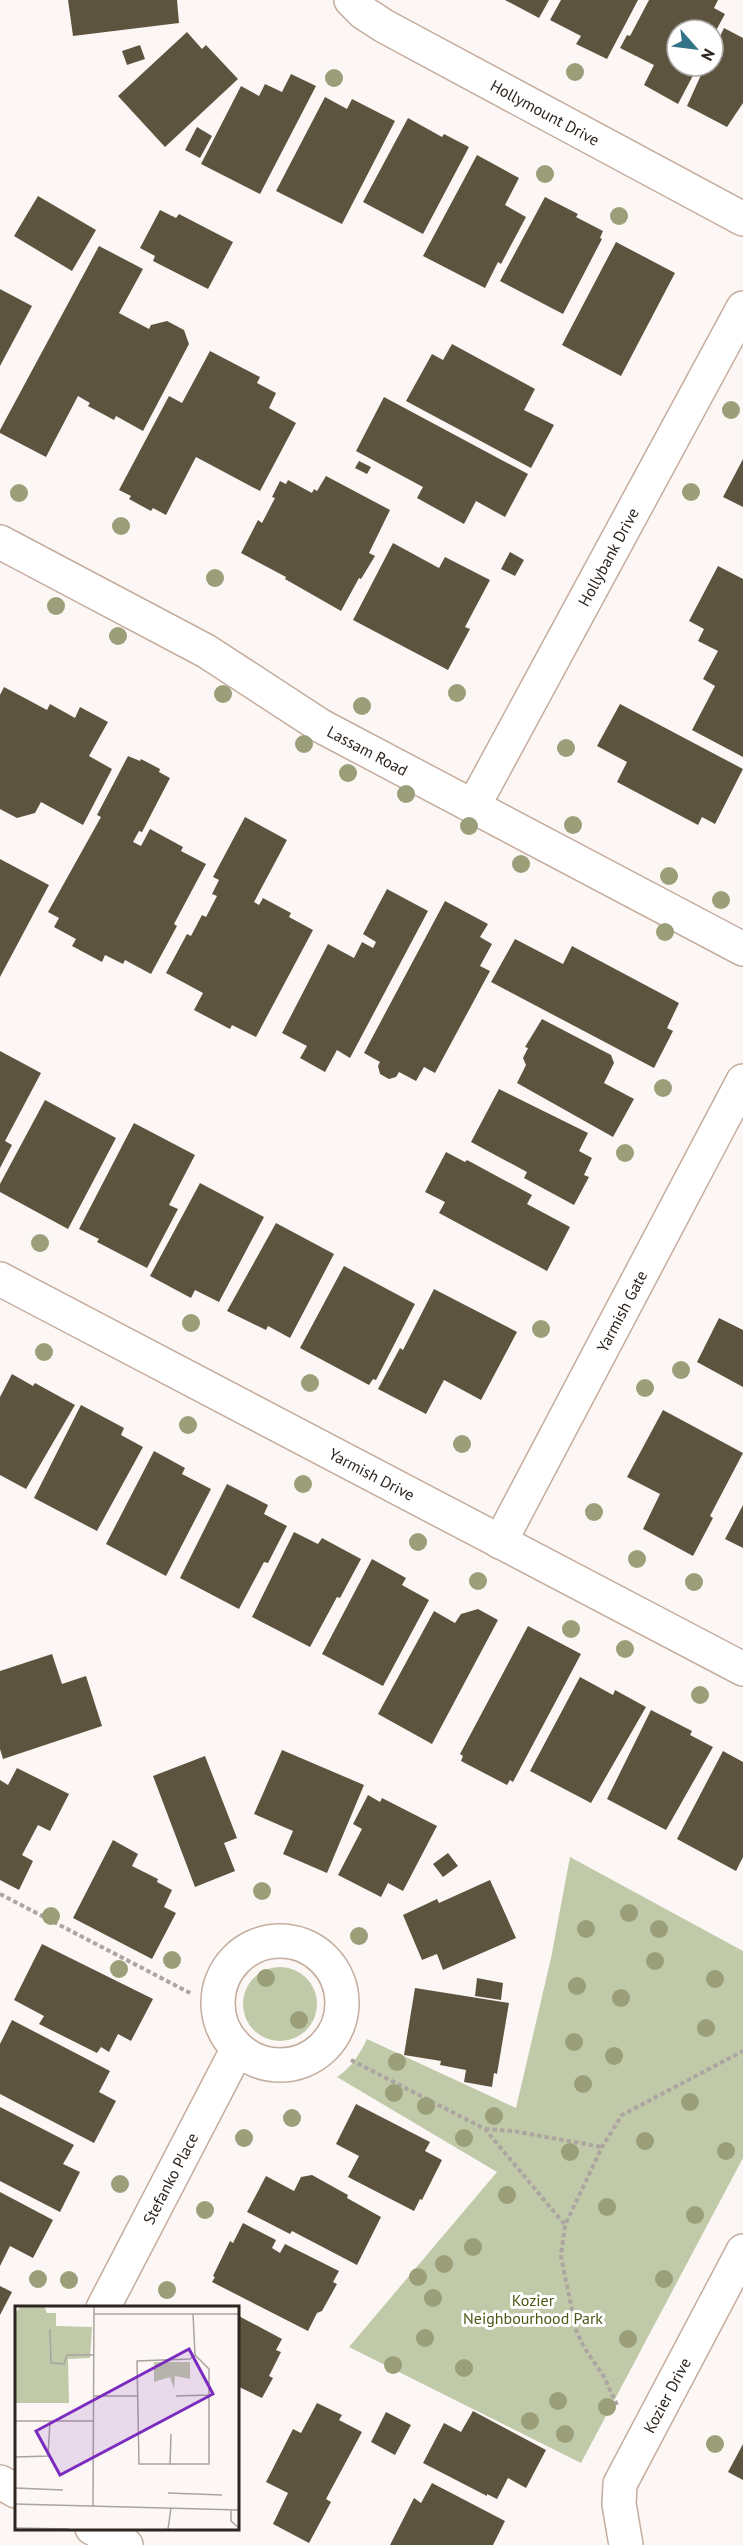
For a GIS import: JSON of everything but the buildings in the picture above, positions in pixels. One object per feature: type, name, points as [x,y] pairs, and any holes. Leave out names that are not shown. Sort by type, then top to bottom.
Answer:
[{"type":"street","name":"Hollymount Drive","points":[[351,0],[364,13],[384,26],[743,219]]},
{"type":"street","name":"Hollybank Drive","points":[[474,805],[743,308]]},
{"type":"street","name":"Lassam Road","points":[[0,542],[206,651],[321,726],[743,949]]},
{"type":"street","name":"Yarmish Gate","points":[[500,1542],[743,1081]]},
{"type":"street","name":"Yarmish Drive","points":[[0,1279],[743,1669]]},
{"type":"street","name":"Stefanko Place","points":[[104,2306],[237,2050]]},
{"type":"street","name":"Kozier Drive","points":[[626,2545],[619,2504],[620,2484],[743,2251]]},
{"type":"street","points":[[95,2530],[126,2545]]},
{"type":"path","points":[[0,1894],[192,1994]]},
{"type":"path","points":[[618,2409],[604,2377],[584,2347],[576,2330],[561,2256],[565,2225],[602,2147],[615,2124],[629,2110],[743,2051]]},
{"type":"path","points":[[351,2060],[484,2129],[565,2225]]},
{"type":"path","points":[[484,2129],[513,2131],[602,2147]]},
{"type":"green space","name":"Kozier Neighbourhood Park","points":[[570,1857],[743,1951],[743,2158],[581,2463],[349,2347],[497,2172],[337,2077],[355,2060],[367,2039],[516,2108],[551,1958]]},
{"type":"green space","points":[[280,1967],[294,1970],[306,1978],[314,1990],[317,2004],[314,2018],[306,2030],[294,2038],[280,2041],[266,2038],[254,2030],[246,2018],[243,2004],[246,1990],[254,1978],[266,1970]]}]
